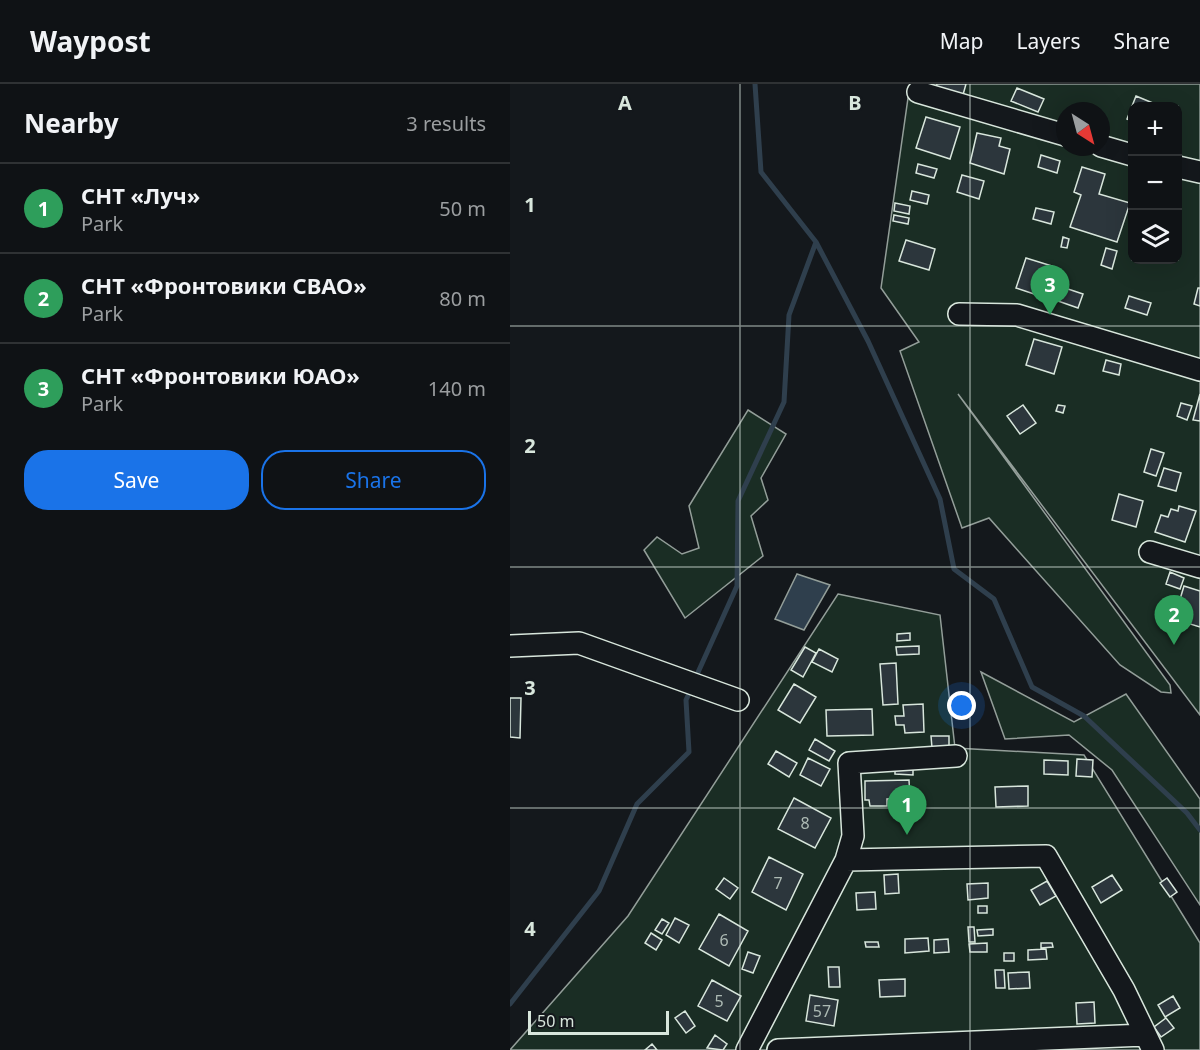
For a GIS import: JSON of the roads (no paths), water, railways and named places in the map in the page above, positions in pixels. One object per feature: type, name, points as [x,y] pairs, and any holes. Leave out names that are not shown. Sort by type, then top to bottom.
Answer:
[{"type":"street","points":[[918,92],[1056,132]]},
{"type":"street","points":[[1110,149],[1128,154]]},
{"type":"street","points":[[1182,168],[1200,172]]},
{"type":"street","points":[[959,314],[1017,315],[1200,370]]},
{"type":"street","points":[[1150,552],[1200,567]]},
{"type":"street","points":[[510,646],[579,643],[738,700]]},
{"type":"street","points":[[747,1050],[846,860],[853,836],[849,763],[956,756]]},
{"type":"street","points":[[778,1050],[1149,1043],[1119,980],[1046,856],[846,860]]},
{"type":"water","points":[[797,574],[830,585],[804,630],[775,619]]},
{"type":"waterway","points":[[755,84],[761,172],[816,242],[868,341],[940,499],[954,569],[994,599],[1032,687],[1084,716],[1187,813],[1200,830]]},
{"type":"waterway","points":[[695,679],[737,586],[738,501],[784,402],[789,315],[816,242]]},
{"type":"waterway","points":[[510,1004],[599,891],[637,804],[689,752],[686,700],[692,687]]},
{"type":"place","name":"СНТ «Фронтовики ЮАО»","points":[[1050,315]]},
{"type":"place","name":"СНТ «Фронтовики СВАО»","points":[[1174,645]]},
{"type":"place","name":"СНТ «Луч»","points":[[907,835]]}]
